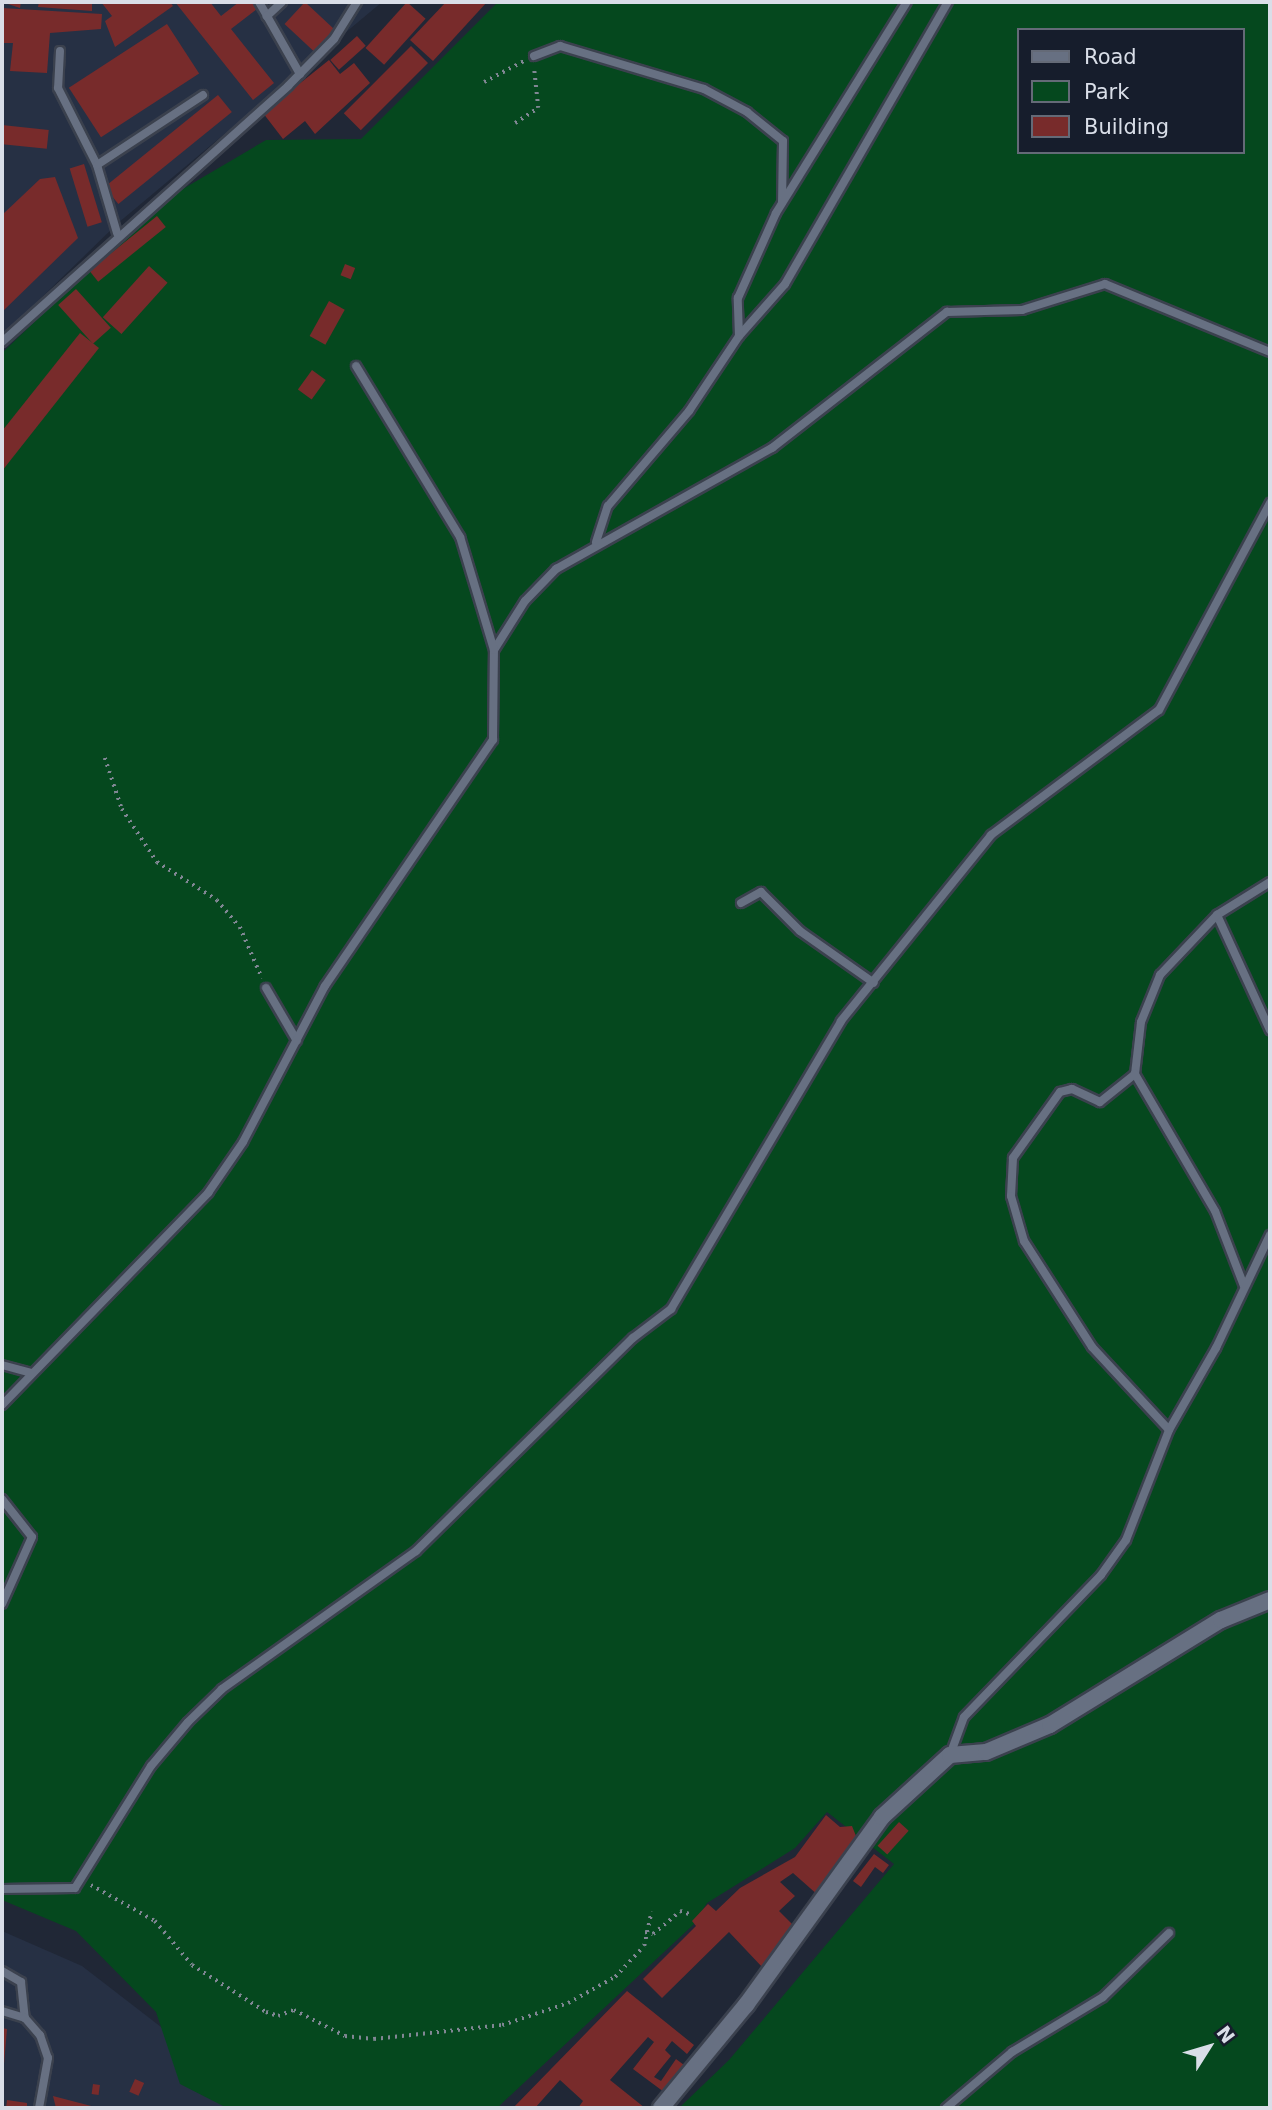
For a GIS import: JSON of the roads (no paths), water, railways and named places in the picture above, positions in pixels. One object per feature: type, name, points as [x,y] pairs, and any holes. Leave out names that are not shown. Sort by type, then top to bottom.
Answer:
[{"type":"street","points":[[661,2108],[746,2005],[882,1817],[950,1755],[986,1752],[1050,1725],[1221,1620],[1270,1600]]},
{"type":"lane","points":[[259,2],[300,74]]},
{"type":"lane","points":[[267,16],[282,2]]},
{"type":"lane","points":[[2,342],[117,233],[300,74],[334,39],[357,2]]},
{"type":"lane","points":[[739,335],[738,298],[782,202],[907,2]]},
{"type":"lane","points":[[596,542],[608,506],[689,411],[739,335],[785,284],[948,2]]},
{"type":"lane","points":[[534,56],[560,46],[704,89],[747,112],[783,141],[782,202]]},
{"type":"lane","points":[[60,51],[58,88],[97,165],[117,233]]},
{"type":"lane","points":[[97,165],[203,95]]},
{"type":"lane","points":[[494,650],[540,583],[596,542],[772,448],[947,312],[1022,310],[1105,285],[1270,352]]},
{"type":"lane","points":[[2,1405],[208,1193],[353,941],[480,767],[493,740],[494,650],[460,537],[356,366]]},
{"type":"lane","points":[[2,1889],[64,1893],[84,1880],[151,1766],[188,1722],[222,1689],[416,1551],[671,1309],[799,1084],[874,983],[991,835],[1159,710],[1270,503]]},
{"type":"lane","points":[[1244,1286],[1223,1228],[1135,1073],[1141,1022],[1160,975],[1217,915],[1270,882]]},
{"type":"lane","points":[[741,902],[761,892],[800,931],[874,983]]},
{"type":"lane","points":[[1217,915],[1270,1030]]},
{"type":"lane","points":[[266,988],[297,1041]]},
{"type":"lane","points":[[1135,1073],[1100,1102],[1072,1090],[1060,1092],[1013,1158],[1011,1196],[1024,1241],[1053,1291],[1092,1347],[1169,1430]]},
{"type":"lane","points":[[950,1755],[964,1717],[1101,1576],[1126,1540],[1169,1430],[1270,1235]]},
{"type":"lane","points":[[2,1365],[32,1373]]},
{"type":"lane","points":[[2,1604],[32,1537],[3,1502]]},
{"type":"lane","points":[[946,2108],[1012,2052],[1103,1997],[1169,1933]]},
{"type":"lane","points":[[2,1971],[21,1982],[25,2018]]},
{"type":"lane","points":[[2,2011],[25,2018],[40,2035],[48,2058],[39,2108]]}]
